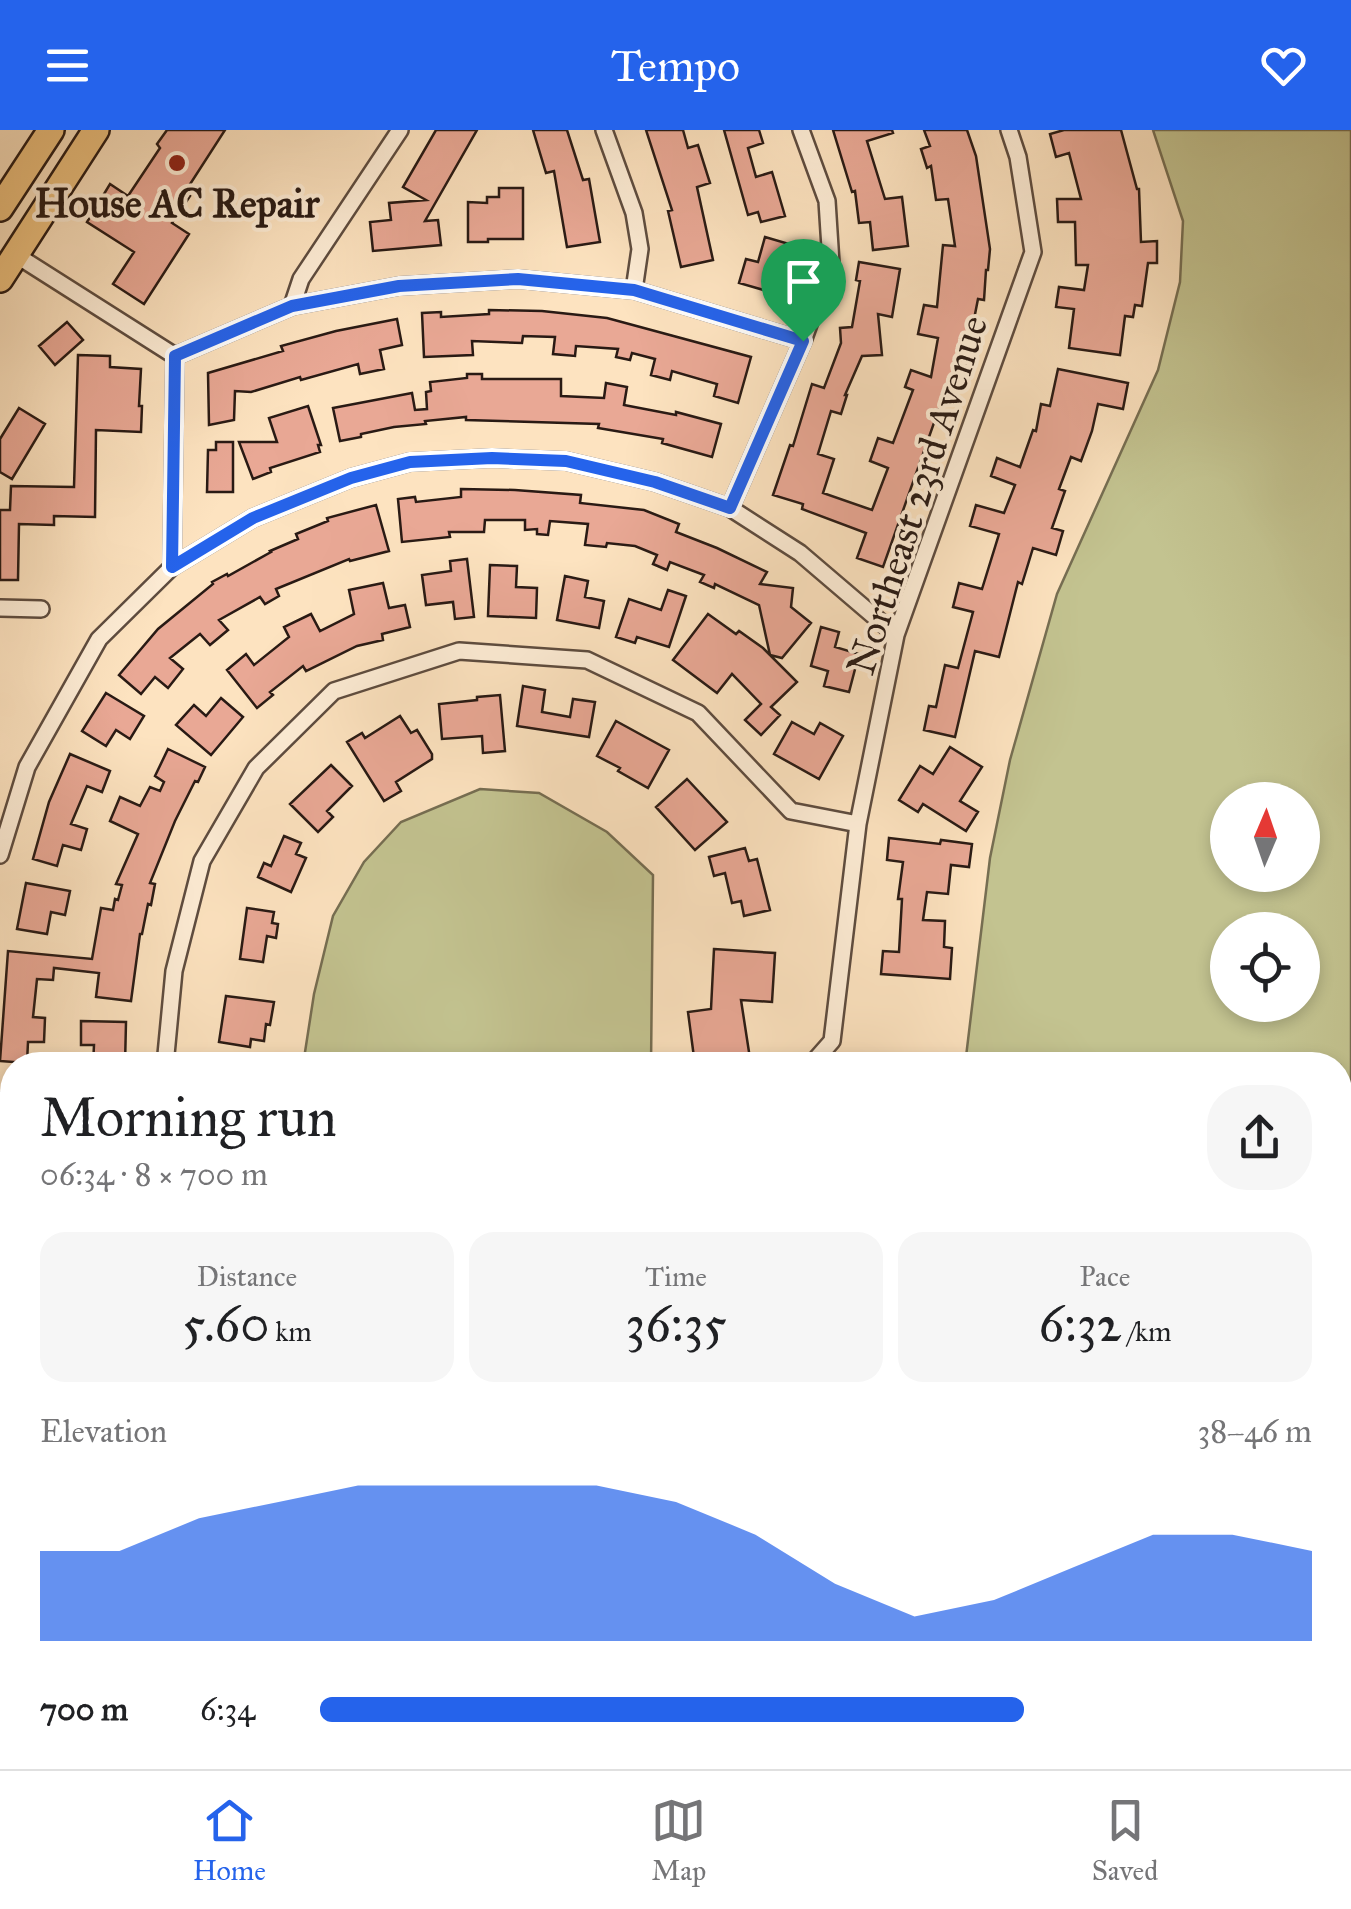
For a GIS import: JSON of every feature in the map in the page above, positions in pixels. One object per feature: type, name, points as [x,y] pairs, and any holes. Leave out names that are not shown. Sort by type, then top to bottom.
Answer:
[{"type":"main road","points":[[16,255],[4,202],[51,130]]},
{"type":"main road","points":[[0,279],[96,130]]},
{"type":"street","points":[[292,306],[301,280],[400,130]]},
{"type":"street","points":[[604,130],[634,213],[640,249],[634,290]]},
{"type":"street","points":[[730,508],[803,341],[831,264],[827,200],[801,130]]},
{"type":"street","name":"Northeast 23rd Avenue","points":[[822,1052],[832,1041],[858,824],[896,635],[1033,252],[1018,158],[1008,130]]},
{"type":"street","points":[[16,255],[175,356]]},
{"type":"street","points":[[175,356],[292,306],[399,286],[518,279],[634,290],[803,341]]},
{"type":"street","points":[[172,567],[175,356]]},
{"type":"street","points":[[0,856],[27,767],[99,639],[172,567],[253,518],[351,478],[410,462],[492,458],[566,461],[655,482],[730,508],[800,554],[896,635]]},
{"type":"street","points":[[0,608],[41,609]]},
{"type":"street","points":[[166,1052],[174,971],[202,861],[256,768],[334,691],[459,651],[587,660],[698,713],[790,811],[858,824]]},
{"type":"green space","points":[[1153,130],[1351,130],[1351,1052],[967,1052],[990,858],[1010,760],[1057,594],[1158,370],[1180,282],[1183,221]]},
{"type":"green space","points":[[480,789],[539,793],[607,832],[653,875],[651,1052],[305,1052],[333,916],[364,862],[401,822]]},
{"type":"building","points":[[167,130],[225,130],[185,192],[190,196],[172,223],[189,234],[144,304],[113,284],[134,252],[87,222],[110,184],[128,196],[160,148],[157,144]]},
{"type":"building","points":[[436,130],[477,130],[425,221],[438,220],[441,245],[373,251],[370,222],[391,220],[389,203],[426,200],[403,187]]},
{"type":"building","points":[[533,130],[567,130],[583,180],[589,179],[600,242],[567,247],[554,171],[546,173]]},
{"type":"building","points":[[646,130],[683,130],[688,148],[698,145],[710,183],[697,187],[713,260],[681,267],[668,211],[672,210]]},
{"type":"building","points":[[724,130],[759,130],[763,143],[748,148],[756,177],[772,172],[785,216],[761,222],[758,212],[748,215]]},
{"type":"building","points":[[833,130],[892,130],[893,133],[867,141],[885,199],[902,197],[908,246],[873,250],[870,222],[859,223],[855,191],[852,192]]},
{"type":"building","points":[[924,130],[967,130],[976,156],[990,249],[984,300],[978,299],[964,370],[961,369],[947,405],[941,403],[883,567],[857,558],[866,533],[802,509],[803,504],[773,495],[812,384],[824,388],[841,343],[840,328],[852,327],[860,281],[856,280],[859,262],[900,269],[892,317],[878,314],[882,355],[862,356],[841,414],[831,411],[818,454],[834,459],[823,493],[872,510],[888,468],[870,461],[878,438],[893,443],[913,390],[905,387],[911,370],[931,377],[938,338],[918,334],[924,305],[937,307],[943,245],[955,246],[948,199],[936,200],[931,166],[927,168],[921,149],[930,146]]},
{"type":"building","points":[[1064,130],[1121,130],[1139,189],[1141,242],[1157,241],[1157,263],[1148,263],[1142,306],[1135,305],[1133,317],[1125,316],[1120,355],[1069,348],[1074,309],[1056,307],[1059,287],[1084,290],[1088,265],[1076,265],[1075,222],[1058,222],[1057,199],[1081,199],[1069,153],[1056,157],[1050,134]]},
{"type":"building","points":[[499,188],[523,188],[523,239],[468,242],[468,202],[487,203],[487,197],[499,197]]},
{"type":"building","points":[[765,237],[796,246],[781,295],[739,283],[746,259],[758,262]]},
{"type":"building","points":[[489,310],[607,318],[751,357],[738,403],[714,396],[717,384],[672,371],[670,380],[651,375],[655,359],[632,353],[630,360],[616,357],[618,349],[576,346],[575,356],[553,354],[555,337],[523,336],[522,343],[472,341],[473,355],[424,357],[422,313],[441,312],[441,317],[489,314]]},
{"type":"building","points":[[397,319],[402,345],[380,350],[384,369],[360,374],[358,364],[251,392],[235,391],[234,420],[209,425],[208,373],[283,351],[281,346]]},
{"type":"building","points":[[67,322],[83,340],[55,365],[39,346]]},
{"type":"building","points":[[78,355],[110,356],[110,367],[141,369],[141,432],[96,430],[95,517],[54,516],[54,525],[19,524],[18,580],[0,580],[0,510],[10,510],[11,486],[74,487]]},
{"type":"building","points":[[1058,369],[1128,383],[1123,409],[1098,404],[1081,461],[1071,457],[1059,489],[1065,491],[1052,528],[1063,531],[1056,555],[1033,548],[1022,584],[1018,582],[999,657],[975,651],[955,737],[924,730],[929,706],[936,707],[945,665],[958,668],[973,612],[953,607],[959,583],[982,589],[999,534],[970,526],[976,505],[1004,513],[1015,485],[991,476],[997,458],[1020,467],[1033,430],[1036,431],[1041,404],[1050,406]]},
{"type":"building","points":[[467,374],[482,374],[482,379],[561,379],[561,396],[604,398],[606,383],[627,387],[624,405],[676,412],[721,424],[712,457],[662,443],[663,439],[598,428],[599,424],[466,417],[425,421],[426,424],[394,427],[340,441],[333,408],[412,393],[415,410],[427,409],[430,382],[467,378]]},
{"type":"building","points":[[308,406],[320,452],[270,468],[271,472],[253,479],[239,442],[277,442],[269,418]]},
{"type":"building","points":[[19,408],[45,424],[12,479],[0,472],[0,439]]},
{"type":"building","points":[[216,442],[233,442],[233,492],[207,492],[208,450],[216,450]]},
{"type":"building","points":[[461,489],[581,495],[580,503],[644,510],[679,524],[676,532],[767,572],[760,584],[793,588],[791,607],[811,623],[782,658],[770,655],[759,605],[715,584],[714,588],[700,582],[704,575],[670,562],[667,570],[653,564],[657,555],[635,546],[585,545],[588,524],[550,521],[548,535],[537,534],[537,529],[525,530],[525,520],[485,520],[484,532],[449,532],[450,537],[402,542],[398,499],[415,497],[416,502],[461,497]]},
{"type":"building","points":[[376,505],[389,551],[349,559],[276,589],[279,596],[265,604],[260,597],[219,620],[228,630],[210,645],[200,634],[170,658],[183,669],[168,688],[155,677],[141,694],[119,675],[158,629],[212,582],[298,539],[296,534],[328,521],[327,518]]},
{"type":"building","points":[[467,559],[474,617],[455,619],[453,602],[426,605],[422,575],[451,571],[450,561]]},
{"type":"building","points":[[490,565],[517,566],[516,587],[537,588],[536,618],[488,616]]},
{"type":"building","points":[[565,576],[588,581],[585,597],[604,601],[599,628],[557,620]]},
{"type":"building","points":[[383,583],[389,608],[405,605],[410,627],[382,634],[383,640],[357,646],[306,671],[303,666],[270,692],[273,695],[257,708],[227,670],[246,654],[254,665],[289,637],[284,627],[311,614],[320,631],[354,614],[349,590]]},
{"type":"building","points":[[668,590],[686,596],[669,647],[637,637],[635,643],[616,637],[629,599],[661,610]]},
{"type":"building","points":[[708,614],[763,648],[797,682],[771,707],[780,715],[761,735],[745,720],[761,704],[732,674],[717,693],[673,660]]},
{"type":"building","points":[[821,627],[839,632],[835,647],[859,654],[849,692],[824,686],[828,671],[811,666]]},
{"type":"building","points":[[523,686],[545,690],[542,712],[570,717],[573,699],[595,702],[589,737],[517,726]]},
{"type":"building","points":[[106,693],[144,716],[130,739],[116,730],[106,746],[82,731]]},
{"type":"building","points":[[500,695],[505,751],[483,753],[482,736],[442,739],[439,704]]},
{"type":"building","points":[[221,698],[243,717],[211,755],[176,725],[194,705],[206,716]]},
{"type":"building","points":[[400,716],[411,733],[417,730],[432,759],[396,782],[401,791],[384,801],[347,742],[362,733],[365,738]]},
{"type":"building","points":[[616,721],[669,750],[648,788],[597,756]]},
{"type":"building","points":[[792,722],[814,734],[820,723],[843,736],[819,779],[774,754]]},
{"type":"building","points":[[950,747],[982,767],[960,801],[978,812],[966,831],[923,804],[918,812],[899,800],[920,766],[933,774]]},
{"type":"building","points":[[168,749],[205,767],[175,821],[150,883],[155,884],[140,934],[131,1001],[96,997],[99,973],[54,968],[53,980],[37,979],[33,1017],[45,1018],[44,1042],[28,1042],[28,1052],[1,1052],[8,951],[92,959],[101,908],[113,910],[115,899],[118,900],[122,885],[116,884],[138,834],[110,821],[120,797],[140,806],[150,787],[160,791],[164,782],[155,776]]},
{"type":"building","points":[[70,754],[110,771],[102,792],[87,786],[71,824],[87,829],[81,850],[63,845],[57,866],[33,859],[49,802]]},
{"type":"building","points":[[331,765],[352,786],[327,811],[333,817],[318,832],[290,804]]},
{"type":"building","points":[[687,779],[727,822],[695,850],[656,807]]},
{"type":"building","points":[[284,836],[301,843],[296,854],[306,858],[291,892],[258,877],[264,863],[271,866]]},
{"type":"building","points":[[889,838],[972,844],[969,867],[951,865],[948,894],[927,892],[923,920],[945,921],[944,947],[952,948],[950,979],[881,974],[883,951],[899,952],[902,899],[898,899],[903,862],[887,860]]},
{"type":"building","points":[[745,848],[749,861],[757,859],[770,910],[744,916],[741,901],[732,903],[725,873],[714,876],[709,857]]},
{"type":"building","points":[[26,883],[70,891],[65,915],[51,912],[47,934],[17,929]]},
{"type":"building","points":[[247,908],[274,912],[272,923],[278,924],[276,938],[267,936],[263,962],[240,959]]},
{"type":"building","points":[[714,949],[775,953],[772,1002],[741,1000],[749,1052],[693,1052],[688,1012],[711,1009]]},
{"type":"building","points":[[226,996],[274,1002],[264,1041],[251,1039],[250,1047],[219,1042]]},
{"type":"building","points":[[81,1021],[126,1022],[125,1052],[94,1052],[94,1045],[81,1045]]},
{"type":"place","name":"House AC Repair","points":[[177,163]]},
{"type":"route","points":[[518,279],[634,290],[803,341],[730,508],[655,482],[566,461],[492,458],[410,462],[351,478],[253,518],[172,567],[175,356],[292,306],[399,286],[518,279]]}]
